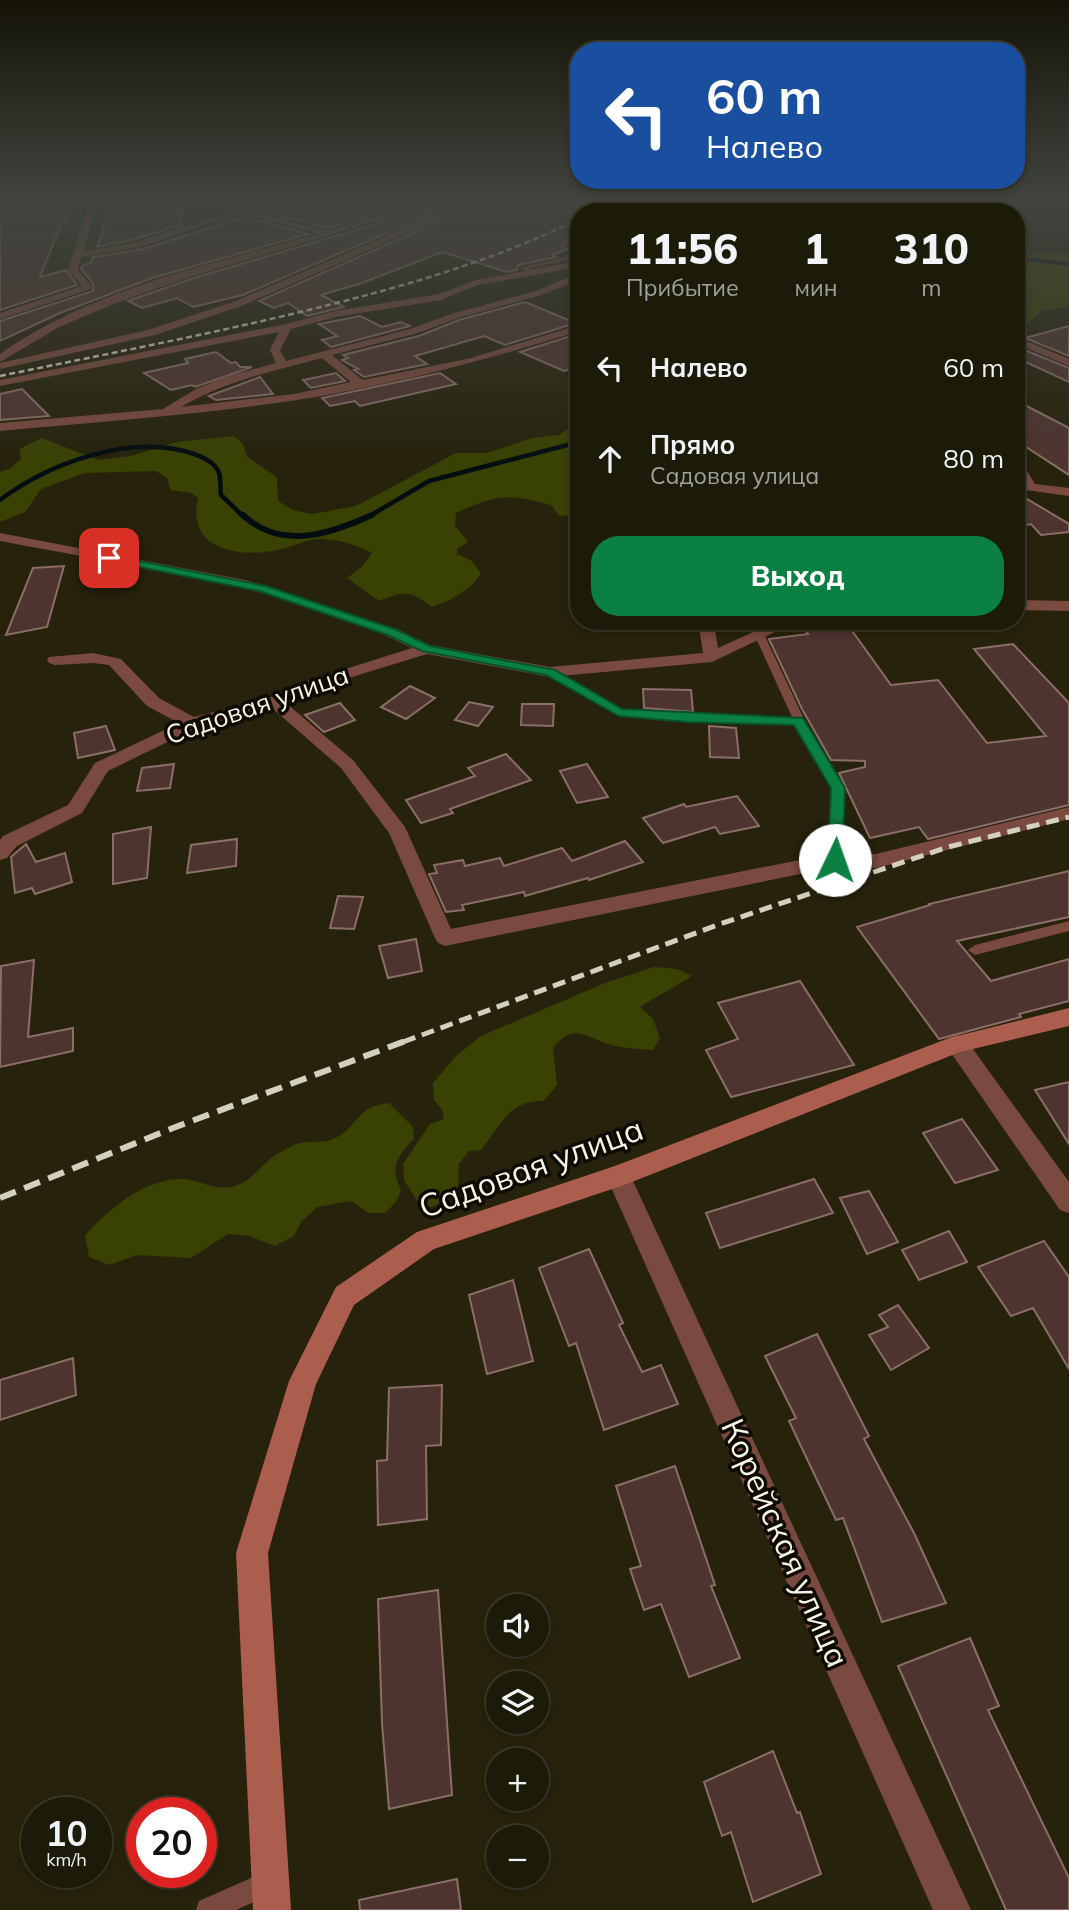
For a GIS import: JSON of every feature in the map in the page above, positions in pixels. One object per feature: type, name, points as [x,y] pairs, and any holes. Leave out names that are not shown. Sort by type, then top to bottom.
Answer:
[{"type":"street","points":[[0,316],[85,288]]},
{"type":"street","points":[[0,359],[28,338],[77,313],[148,288]]},
{"type":"street","points":[[0,366],[151,333],[275,288]]},
{"type":"street","points":[[0,383],[286,327],[335,314],[441,297],[463,288]]},
{"type":"street","points":[[164,412],[200,391],[232,378],[326,356],[414,331],[440,318],[492,307],[545,288]]},
{"type":"street","points":[[283,366],[275,350],[286,327]]},
{"type":"street","points":[[0,427],[240,405],[362,385],[473,361],[570,331]]},
{"type":"street","points":[[1025,344],[1069,363]]},
{"type":"street","points":[[326,356],[362,385]]},
{"type":"street","points":[[1025,478],[1031,487]]},
{"type":"street","points":[[1025,489],[1031,487],[1069,492]]},
{"type":"street","name":"Садовая улица","points":[[0,537],[267,590],[392,632],[426,649],[550,672],[712,657],[768,630]]},
{"type":"street","points":[[1025,605],[1069,606]]},
{"type":"street","points":[[708,630],[712,657]]},
{"type":"street","name":"Садовая улица","points":[[0,853],[10,841],[75,809],[101,766],[192,723],[275,702],[307,686],[426,649]]},
{"type":"street","points":[[55,660],[94,659],[116,663],[127,670],[136,686],[156,705],[192,723]]},
{"type":"street","points":[[275,702],[347,764],[398,831],[445,938],[835,860],[876,860],[1069,813]]},
{"type":"street","name":"Садовая улица","points":[[271,1910],[252,1553],[303,1381],[345,1296],[426,1240],[618,1176],[957,1044],[1069,1017]]},
{"type":"street","points":[[957,1044],[1069,1202]]},
{"type":"street","name":"Корейская улица","points":[[618,1176],[952,1910]]},
{"type":"lane","points":[[758,634],[799,721],[838,788],[835,860]]},
{"type":"lane","points":[[550,672],[619,712],[687,718],[799,721]]},
{"type":"lane","points":[[975,950],[1069,926]]},
{"type":"lane","points":[[208,1910],[270,1881]]},
{"type":"green space","points":[[1025,288],[1069,288],[1069,307],[1043,310],[1025,325]]},
{"type":"green space","points":[[570,427],[570,482],[567,482],[570,488],[570,515],[559,516],[551,505],[512,497],[492,499],[456,513],[455,525],[468,542],[457,549],[457,554],[472,561],[481,574],[460,594],[432,607],[418,597],[407,594],[379,601],[347,578],[363,566],[372,553],[347,543],[315,539],[283,549],[247,553],[218,546],[207,539],[200,529],[196,515],[198,498],[191,493],[170,490],[168,479],[156,471],[85,473],[41,489],[25,512],[0,522],[0,472],[9,469],[21,459],[19,449],[42,438],[98,460],[131,456],[176,442],[234,436],[243,444],[247,457],[277,477],[278,501],[293,510],[312,514],[356,506],[456,453],[487,453],[532,438],[559,435]]},
{"type":"green space","points":[[654,967],[677,969],[692,976],[640,1007],[653,1019],[660,1038],[653,1050],[614,1046],[576,1033],[565,1037],[553,1048],[557,1085],[544,1101],[522,1104],[514,1109],[500,1123],[481,1150],[469,1151],[459,1164],[458,1193],[432,1207],[419,1204],[404,1180],[403,1164],[430,1124],[444,1119],[442,1110],[434,1100],[433,1083],[456,1056],[481,1036],[605,983]]},
{"type":"green space","points":[[389,1103],[413,1127],[414,1139],[397,1162],[397,1182],[401,1190],[396,1202],[385,1213],[368,1213],[351,1201],[317,1207],[301,1222],[294,1236],[275,1246],[249,1236],[228,1234],[191,1258],[137,1255],[109,1265],[89,1257],[85,1236],[116,1206],[141,1189],[169,1180],[183,1179],[221,1188],[235,1186],[247,1180],[286,1149],[305,1142],[333,1139],[369,1109]]},
{"type":"building","points":[[0,288],[67,288],[0,310]]},
{"type":"building","points":[[93,288],[125,288],[60,313],[0,341],[0,321],[93,291]]},
{"type":"building","points":[[165,288],[259,288],[243,295],[193,307],[177,298],[142,308],[128,301]]},
{"type":"building","points":[[288,288],[344,288],[321,295],[344,307],[307,316],[288,303],[274,308],[259,301]]},
{"type":"building","points":[[525,302],[570,321],[570,325],[505,345],[484,336],[415,356],[427,364],[364,377],[354,370],[358,369],[342,360],[348,358],[343,355],[419,336],[459,320]]},
{"type":"building","points":[[360,316],[382,327],[401,322],[410,326],[331,347],[322,340],[337,336],[319,324]]},
{"type":"building","points":[[1069,326],[1069,356],[1025,338]]},
{"type":"building","points":[[570,336],[570,369],[564,371],[520,352]]},
{"type":"building","points":[[1025,350],[1069,368],[1069,382],[1025,362]]},
{"type":"building","points":[[216,352],[231,363],[236,362],[240,367],[252,367],[195,387],[192,385],[171,390],[144,373],[188,363],[185,359]]},
{"type":"building","points":[[336,373],[345,381],[311,388],[303,380]]},
{"type":"building","points":[[440,373],[456,384],[360,406],[355,401],[330,406],[322,398]]},
{"type":"building","points":[[260,377],[273,394],[216,400],[209,396]]},
{"type":"building","points":[[22,389],[49,416],[0,420],[0,394]]},
{"type":"building","points":[[1025,405],[1069,428],[1069,475],[1025,446]]},
{"type":"building","points":[[1025,498],[1069,524],[1069,532],[1041,535],[1031,524],[1025,525]]},
{"type":"building","points":[[64,566],[47,627],[6,635],[33,568]]},
{"type":"building","points":[[806,630],[851,630],[891,685],[938,680],[987,743],[1046,736],[974,649],[1013,644],[1069,703],[1069,805],[928,839],[919,827],[870,838],[839,773],[865,767],[865,761],[831,760],[802,709],[769,639],[808,634]]},
{"type":"building","points":[[410,686],[435,698],[406,719],[381,707]]},
{"type":"building","points":[[643,689],[691,690],[693,712],[644,708]]},
{"type":"building","points":[[469,702],[493,707],[478,726],[455,720]]},
{"type":"building","points":[[340,703],[355,720],[324,732],[305,715]]},
{"type":"building","points":[[522,704],[554,704],[553,726],[521,725]]},
{"type":"building","points":[[106,726],[115,750],[78,758],[74,733]]},
{"type":"building","points":[[709,726],[736,728],[739,758],[710,757]]},
{"type":"building","points":[[506,754],[531,780],[450,809],[453,813],[421,823],[406,800],[475,776],[468,768]]},
{"type":"building","points":[[174,764],[170,788],[137,791],[142,768]]},
{"type":"building","points":[[587,764],[608,797],[577,803],[560,771]]},
{"type":"building","points":[[737,796],[759,826],[720,834],[715,827],[663,843],[643,818],[684,804],[686,807]]},
{"type":"building","points":[[151,827],[147,878],[113,884],[113,834]]},
{"type":"building","points":[[237,839],[236,866],[187,873],[191,845]]},
{"type":"building","points":[[625,841],[643,862],[589,880],[588,878],[525,896],[524,892],[462,905],[464,910],[446,912],[429,874],[437,873],[434,865],[463,860],[465,866],[500,858],[504,866],[562,848],[572,861]]},
{"type":"building","points":[[26,844],[36,862],[65,853],[72,882],[35,894],[32,888],[15,893],[11,857]]},
{"type":"building","points":[[1069,871],[1069,917],[957,941],[991,981],[1069,959],[1069,1001],[939,1039],[857,927],[929,904]]},
{"type":"building","points":[[338,896],[363,897],[354,929],[330,928]]},
{"type":"building","points":[[416,939],[422,971],[388,978],[379,946]]},
{"type":"building","points":[[34,960],[28,1037],[73,1028],[73,1051],[0,1067],[1,966]]},
{"type":"building","points":[[800,981],[854,1065],[731,1097],[706,1050],[738,1039],[718,1003]]},
{"type":"building","points":[[1069,1082],[1069,1144],[1035,1090]]},
{"type":"building","points":[[962,1119],[998,1170],[955,1183],[923,1133]]},
{"type":"building","points":[[814,1179],[833,1213],[720,1248],[706,1213]]},
{"type":"building","points":[[869,1191],[898,1242],[867,1254],[840,1198]]},
{"type":"building","points":[[949,1231],[967,1262],[919,1280],[902,1250]]},
{"type":"building","points":[[1044,1241],[1069,1277],[1069,1369],[1033,1308],[1011,1316],[978,1267]]},
{"type":"building","points":[[589,1249],[623,1323],[619,1325],[642,1372],[661,1365],[678,1404],[604,1430],[576,1343],[569,1346],[539,1268]]},
{"type":"building","points":[[513,1280],[533,1361],[487,1374],[469,1295]]},
{"type":"building","points":[[898,1305],[929,1348],[891,1370],[869,1335],[888,1327],[879,1315]]},
{"type":"building","points":[[817,1334],[869,1436],[864,1439],[914,1533],[946,1603],[882,1622],[843,1518],[836,1520],[789,1421],[796,1418],[765,1356]]},
{"type":"building","points":[[73,1358],[76,1395],[0,1420],[0,1380]]},
{"type":"building","points":[[442,1385],[441,1445],[426,1446],[427,1519],[378,1525],[377,1461],[387,1460],[389,1388]]},
{"type":"building","points":[[675,1466],[715,1585],[711,1586],[740,1658],[689,1677],[661,1604],[644,1610],[630,1569],[641,1566],[616,1486]]},
{"type":"building","points":[[438,1590],[452,1795],[389,1809],[382,1723],[378,1599]]},
{"type":"building","points":[[970,1638],[999,1706],[988,1710],[1069,1878],[1069,1910],[1006,1910],[898,1666]]},
{"type":"building","points":[[773,1751],[797,1813],[800,1812],[821,1874],[753,1902],[731,1832],[722,1836],[704,1782]]},
{"type":"building","points":[[457,1879],[461,1910],[360,1910],[359,1900]]},
{"type":"waterway","points":[[370,516],[429,481],[570,444]]},
{"type":"waterway","points":[[0,500],[43,474],[93,455],[119,449],[170,448],[198,455],[212,464],[219,473],[221,495],[244,517]]},
{"type":"waterway","points":[[243,515],[273,533],[289,536],[323,533],[370,516]]},
{"type":"railway","points":[[0,376],[219,331],[390,288]]},
{"type":"railway","points":[[403,1042],[720,924],[948,847],[1069,817]]},
{"type":"railway","points":[[0,1198],[173,1128],[408,1040]]},
{"type":"route","points":[[109,558],[262,588],[392,632],[426,649],[550,672],[619,712],[687,718],[799,721],[838,788],[835,860]]}]
